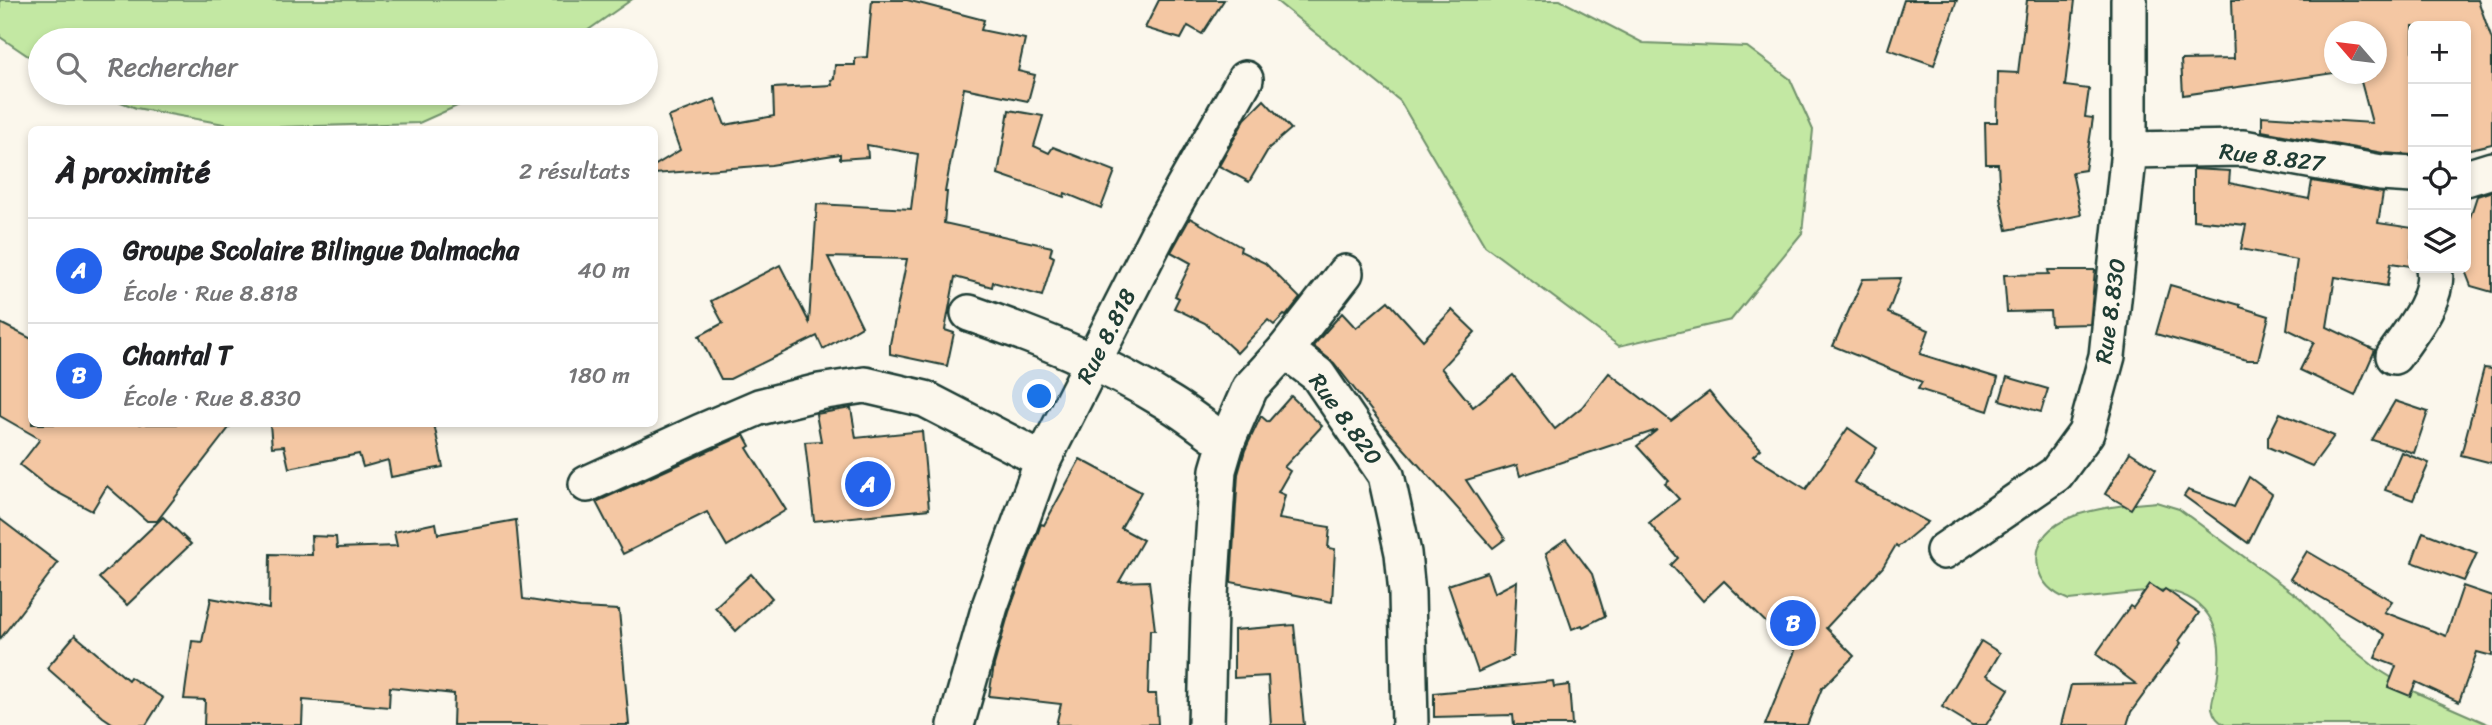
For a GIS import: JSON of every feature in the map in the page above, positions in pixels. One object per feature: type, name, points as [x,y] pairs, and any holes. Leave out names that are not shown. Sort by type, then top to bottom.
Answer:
[{"type":"street","name":"Rue 8.830","points":[[1944,551],[2056,474],[2086,433],[2107,356],[2129,150],[2129,0]]},
{"type":"street","name":"Rue 8.818","points":[[956,725],[990,606],[1043,460],[1163,223],[1245,79]]},
{"type":"street","name":"Rue 8.827","points":[[2129,150],[2243,148],[2408,177]]},
{"type":"street","points":[[2471,176],[2492,170]]},
{"type":"street","points":[[1206,725],[1209,611],[1218,470],[1226,443],[1250,388],[1285,350],[1345,273]]},
{"type":"street","points":[[2395,356],[2425,310],[2436,278],[2435,273]]},
{"type":"street","points":[[969,313],[1025,332],[1093,362],[1169,402],[1226,443]]},
{"type":"street","name":"Rue 8.820","points":[[1285,350],[1318,375],[1386,475],[1403,553],[1407,593],[1410,725]]},
{"type":"street","points":[[587,484],[759,407],[865,384],[925,399],[1043,460]]},
{"type":"green space","points":[[0,0],[631,0],[591,28],[28,28],[28,56],[0,37]]},
{"type":"green space","points":[[1275,0],[1560,0],[1643,43],[1747,47],[1790,79],[1813,130],[1802,233],[1731,320],[1619,346],[1485,246],[1400,101]]},
{"type":"green space","points":[[128,105],[459,105],[419,123],[315,126],[235,126]]},
{"type":"green space","points":[[2156,502],[2179,509],[2300,598],[2340,639],[2376,668],[2415,692],[2490,725],[2225,725],[2218,720],[2212,708],[2219,665],[2217,635],[2205,611],[2194,601],[2164,590],[2069,600],[2049,588],[2038,567],[2039,548],[2047,533],[2061,522],[2099,509]]},
{"type":"building","points":[[872,0],[907,0],[984,20],[981,30],[1025,39],[1018,71],[1035,75],[1028,101],[964,88],[945,192],[944,223],[1052,247],[1050,255],[1054,257],[1042,296],[993,282],[992,287],[955,277],[945,330],[954,333],[947,366],[890,354],[907,259],[828,257],[862,326],[823,349],[817,336],[730,379],[721,379],[699,336],[723,323],[711,301],[780,265],[809,322],[817,204],[911,209],[918,154],[867,145],[868,157],[840,159],[840,154],[771,165],[658,174],[658,164],[680,150],[668,117],[715,99],[725,125],[774,116],[773,88],[832,85],[835,65],[855,65],[855,58],[867,57]]},
{"type":"building","points":[[1159,0],[1224,0],[1202,34],[1188,26],[1181,39],[1145,28]]},
{"type":"building","points":[[1904,0],[1957,0],[1934,65],[1888,49]]},
{"type":"building","points":[[2027,0],[2075,0],[2065,86],[2089,89],[2085,117],[2093,118],[2085,170],[2072,172],[2081,215],[2007,230],[2000,197],[1998,164],[1986,164],[1985,122],[1997,122],[1998,72],[2018,73]]},
{"type":"building","points":[[2232,0],[2478,0],[2492,40],[2492,144],[2471,149],[2471,21],[2408,21],[2408,155],[2383,153],[2262,131],[2262,116],[2372,123],[2362,84],[2387,84],[2387,21],[2324,21],[2324,74],[2183,95],[2181,60],[2234,59]]},
{"type":"building","points":[[1264,100],[1291,129],[1269,148],[1249,182],[1219,166],[1245,119]]},
{"type":"building","points":[[1009,110],[1043,116],[1034,146],[1049,153],[1053,147],[1115,171],[1101,208],[1065,193],[1064,197],[998,174]]},
{"type":"building","points":[[2193,169],[2230,171],[2229,183],[2309,199],[2312,181],[2383,193],[2378,223],[2408,227],[2408,266],[2391,263],[2387,286],[2335,277],[2327,327],[2375,350],[2355,396],[2300,370],[2314,342],[2287,329],[2297,260],[2241,249],[2246,225],[2193,220]]},
{"type":"building","points":[[2492,191],[2492,292],[2471,286],[2466,273],[2471,273],[2471,215],[2477,196]]},
{"type":"building","points":[[1190,218],[1241,247],[1240,251],[1265,263],[1300,298],[1286,316],[1274,325],[1268,320],[1237,353],[1205,323],[1174,308],[1179,298],[1175,296],[1191,263],[1171,252]]},
{"type":"building","points":[[2048,270],[2095,270],[2090,324],[2051,325],[2050,311],[2007,312],[2004,275],[2049,274]]},
{"type":"building","points":[[1901,278],[1888,313],[1929,330],[1920,354],[1998,378],[1988,411],[1918,389],[1922,382],[1833,346],[1863,279]]},
{"type":"building","points":[[2170,285],[2269,316],[2258,360],[2247,360],[2156,334]]},
{"type":"building","points":[[1388,301],[1423,340],[1452,310],[1475,332],[1441,368],[1473,407],[1513,375],[1555,429],[1582,407],[1609,373],[1671,421],[1709,392],[1761,449],[1753,456],[1806,489],[1848,428],[1877,448],[1854,482],[1928,522],[1898,547],[1896,545],[1883,567],[1826,628],[1854,656],[1822,688],[1807,725],[1765,725],[1795,651],[1724,581],[1703,601],[1671,565],[1678,558],[1649,523],[1679,499],[1665,484],[1669,481],[1637,446],[1657,430],[1520,476],[1517,465],[1466,480],[1505,539],[1493,548],[1381,423],[1334,363],[1313,346],[1342,313],[1356,328]]},
{"type":"building","points":[[0,323],[28,337],[28,427],[230,427],[157,521],[147,521],[107,486],[92,511],[49,488],[20,465],[40,439],[0,416]]},
{"type":"building","points":[[2484,368],[2492,369],[2492,463],[2461,455]]},
{"type":"building","points":[[2007,377],[2048,389],[2041,412],[2000,400]]},
{"type":"building","points":[[1291,396],[1322,426],[1284,467],[1290,471],[1278,492],[1285,495],[1279,519],[1330,527],[1328,548],[1335,549],[1332,602],[1231,582],[1238,474],[1245,450],[1261,416],[1268,422]]},
{"type":"building","points":[[2395,401],[2428,412],[2414,453],[2372,440]]},
{"type":"building","points":[[851,408],[856,438],[922,431],[929,509],[814,521],[805,442],[821,441],[816,414]]},
{"type":"building","points":[[2280,413],[2334,436],[2312,466],[2268,447],[2268,437]]},
{"type":"building","points":[[270,427],[435,427],[443,467],[391,477],[388,460],[363,467],[359,454],[289,468],[284,446],[272,447]]},
{"type":"building","points":[[744,435],[750,446],[747,448],[786,510],[727,546],[707,512],[623,554],[596,502]]},
{"type":"building","points":[[2130,452],[2156,469],[2131,509],[2105,494]]},
{"type":"building","points":[[2401,452],[2429,463],[2413,500],[2385,490]]},
{"type":"building","points":[[1080,459],[1141,492],[1121,528],[1143,540],[1119,582],[1149,581],[1155,630],[1150,630],[1148,694],[1156,694],[1158,724],[1056,725],[1061,704],[989,696],[994,665],[1009,612],[1041,524],[1044,525]]},
{"type":"building","points":[[2249,477],[2272,494],[2248,543],[2184,496],[2188,490],[2234,507]]},
{"type":"building","points":[[163,517],[191,544],[127,605],[99,578]]},
{"type":"building","points":[[0,519],[58,563],[0,639]]},
{"type":"building","points":[[516,520],[523,599],[580,608],[619,610],[629,725],[453,725],[454,694],[390,687],[389,707],[303,700],[302,725],[204,725],[205,700],[184,699],[192,641],[202,642],[211,598],[269,609],[270,554],[312,555],[311,536],[336,537],[337,548],[397,546],[394,532],[436,523],[438,534]]},
{"type":"building","points":[[2423,532],[2477,553],[2464,581],[2412,562]]},
{"type":"building","points":[[1566,539],[1592,574],[1605,616],[1583,627],[1582,625],[1572,629],[1546,553]]},
{"type":"building","points":[[2307,551],[2392,601],[2384,612],[2446,636],[2463,586],[2492,596],[2492,656],[2477,652],[2459,702],[2416,682],[2410,696],[2388,687],[2396,666],[2375,658],[2385,635],[2290,579]]},
{"type":"building","points":[[1487,572],[1494,593],[1517,581],[1513,656],[1478,672],[1448,585]]},
{"type":"building","points":[[751,574],[772,598],[736,631],[715,607]]},
{"type":"building","points":[[2150,584],[2162,592],[2165,589],[2199,613],[2179,641],[2181,643],[2131,712],[2127,725],[2061,725],[2071,685],[2136,684],[2096,654],[2130,606],[2133,608]]},
{"type":"building","points":[[1294,625],[1304,725],[1271,725],[1268,676],[1234,678],[1234,630]]},
{"type":"building","points":[[75,635],[128,680],[130,677],[163,698],[146,725],[115,725],[47,668]]},
{"type":"building","points":[[1981,641],[2000,653],[1987,675],[2009,689],[1986,725],[1972,725],[1942,707]]},
{"type":"building","points":[[1553,681],[1554,687],[1569,685],[1572,725],[1514,725],[1513,715],[1434,717],[1434,693]]},
{"type":"place","name":"Groupe Scolaire Bilingue Dalmacha","points":[[868,484]]},
{"type":"place","name":"Chantal T","points":[[1793,623]]}]
